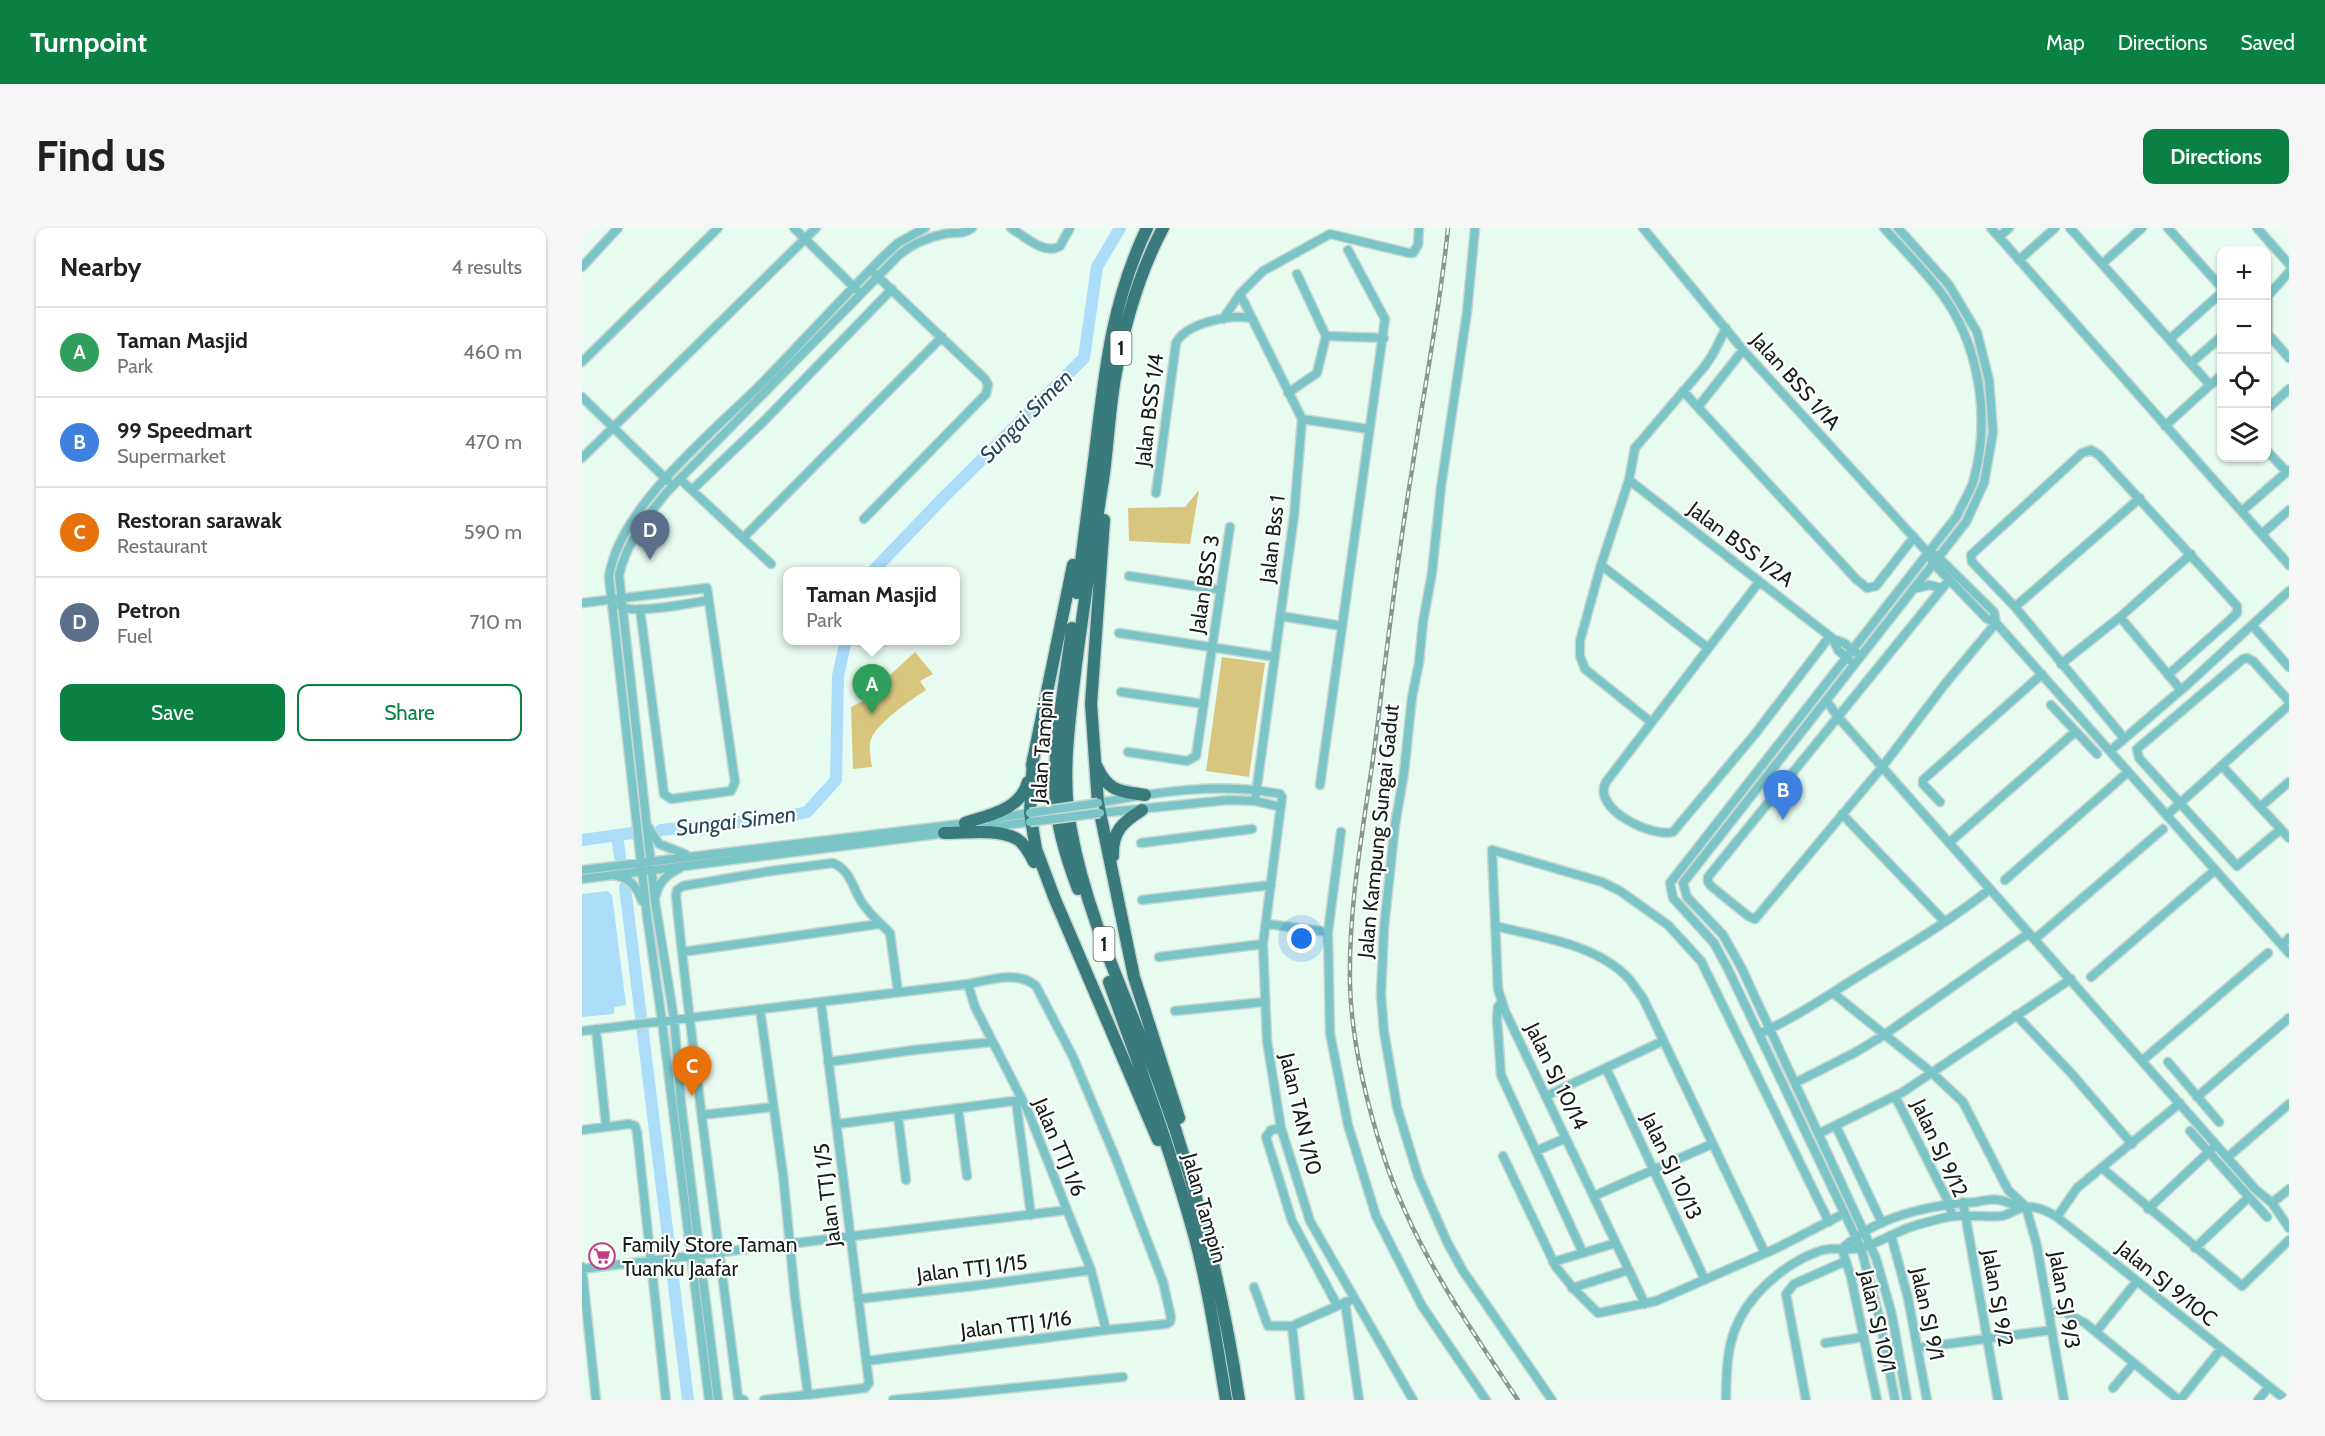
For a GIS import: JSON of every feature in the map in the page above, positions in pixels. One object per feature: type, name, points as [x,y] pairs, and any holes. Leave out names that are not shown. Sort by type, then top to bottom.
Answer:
[{"type":"highway","name":"Jalan Tampin","points":[[1147,228],[1121,291],[1106,366],[1056,755],[1057,813],[1070,867],[1148,1086],[1195,1240],[1226,1400]]},
{"type":"highway","name":"1","points":[[1104,474],[1115,380],[1123,340],[1141,274],[1163,228]]},
{"type":"highway","name":"Jalan Tampin","points":[[1104,474],[1086,587],[1069,721],[1067,771],[1070,821],[1078,863],[1092,912],[1184,1151],[1208,1237],[1239,1400]]},
{"type":"highway","points":[[1104,474],[1104,508],[1091,704],[1099,808],[1134,977],[1174,1099],[1184,1151]]},
{"type":"highway","points":[[965,823],[997,813],[1016,803],[1024,793],[1082,518],[1088,506]]},
{"type":"highway","points":[[1033,759],[1030,818],[1036,849],[1054,897],[1165,1156],[1175,1172]]},
{"type":"highway","points":[[1094,760],[1102,778],[1109,786],[1145,795]]},
{"type":"highway","points":[[1115,888],[1113,844],[1117,831],[1124,822],[1142,810]]},
{"type":"highway","points":[[944,833],[1000,833],[1017,839],[1028,850],[1054,897]]},
{"type":"street","points":[[582,267],[618,228]]},
{"type":"street","points":[[582,362],[718,228]]},
{"type":"street","points":[[794,228],[862,295]]},
{"type":"street","points":[[582,458],[816,228]]},
{"type":"street","points":[[709,1400],[674,1019],[655,901],[646,866],[609,577],[616,550],[639,511],[666,478],[871,269],[898,243],[925,228]]},
{"type":"street","points":[[718,1400],[647,916],[644,804],[619,575],[623,557],[639,527],[673,486],[906,249],[933,236],[966,232],[972,228]]},
{"type":"street","points":[[1011,228],[1043,247],[1051,249],[1060,246],[1070,228]]},
{"type":"street","points":[[1223,319],[1240,294],[1263,271],[1330,231],[1409,253],[1416,251],[1419,228]]},
{"type":"street","name":"Jalan Kampung Sungai Gadut","points":[[1475,228],[1467,312],[1395,825],[1384,928],[1381,995],[1384,1032],[1397,1107],[1418,1176],[1447,1242],[1463,1271],[1552,1400]]},
{"type":"street","name":"Jalan BSS 1/1A","points":[[1643,228],[1743,350],[1914,537],[1948,580],[1986,618],[1996,623]]},
{"type":"street","points":[[1884,228],[1940,291],[1967,336],[1978,381],[1982,431],[1974,480],[1956,516],[1670,883],[1673,898],[1714,943],[1861,1248],[1879,1316],[1894,1400]]},
{"type":"street","points":[[1898,228],[1949,285],[1977,332],[1989,380],[1993,432],[1984,483],[1966,522],[1683,883],[1687,897],[1723,935],[1741,967],[1870,1245],[1892,1315],[1907,1400]]},
{"type":"street","points":[[1991,228],[2289,565]]},
{"type":"street","points":[[1999,237],[2009,228]]},
{"type":"street","points":[[2019,260],[2055,228]]},
{"type":"street","points":[[2070,228],[2210,385]]},
{"type":"street","points":[[2102,264],[2142,228]]},
{"type":"street","points":[[2168,228],[2217,284]]},
{"type":"street","points":[[2257,228],[2268,246]]},
{"type":"street","points":[[1320,785],[1368,429],[1384,338],[1385,318],[1348,250]]},
{"type":"street","points":[[2271,250],[2289,264]]},
{"type":"street","points":[[864,519],[986,394],[988,385],[985,379],[871,269]]},
{"type":"street","points":[[2271,292],[2289,272]]},
{"type":"street","points":[[1288,393],[1317,373],[1326,336],[1297,273]]},
{"type":"street","points":[[692,490],[764,421],[892,289]]},
{"type":"street","points":[[1240,294],[1302,419],[1368,429]]},
{"type":"street","points":[[2170,339],[2217,295]]},
{"type":"street","name":"Jalan BSS 1/4","points":[[1156,493],[1176,343],[1179,336],[1206,322],[1239,316],[1251,318]]},
{"type":"street","points":[[1651,722],[1585,669],[1580,656],[1580,641],[1601,565],[1629,480],[1635,448],[1713,354],[1726,328]]},
{"type":"street","points":[[1326,336],[1384,338]]},
{"type":"street","points":[[743,538],[942,337]]},
{"type":"street","points":[[2271,339],[2289,358]]},
{"type":"street","points":[[2191,363],[2217,340]]},
{"type":"street","points":[[1698,408],[1743,350]]},
{"type":"street","points":[[2164,426],[2217,379]]},
{"type":"street","points":[[2268,408],[2289,390]]},
{"type":"street","points":[[1683,391],[1867,588],[1876,586],[1914,537]]},
{"type":"street","points":[[582,397],[673,486]]},
{"type":"street","name":"Jalan Bss 1","points":[[1255,801],[1296,497],[1302,419]]},
{"type":"street","points":[[2124,738],[2015,608],[1972,562],[1971,555],[2082,453],[2091,450],[2099,455],[2191,554],[2238,609],[2232,618],[2168,675]]},
{"type":"street","points":[[2242,511],[2288,471],[2271,455]]},
{"type":"street","points":[[680,479],[771,564]]},
{"type":"street","name":"Jalan BSS 1/2A","points":[[1629,480],[1759,582],[1798,609],[1832,638]]},
{"type":"street","points":[[2015,608],[2140,498]]},
{"type":"street","points":[[2262,534],[2289,510]]},
{"type":"street","name":"Jalan BSS 3","points":[[1128,752],[1187,761],[1196,756],[1230,527]]},
{"type":"street","points":[[1928,553],[1939,555],[1994,612],[1996,623],[2289,953]]},
{"type":"street","points":[[2061,664],[2120,617],[2191,554]]},
{"type":"street","points":[[1601,565],[1708,648]]},
{"type":"street","points":[[1129,576],[1221,590]]},
{"type":"street","points":[[1948,580],[1708,877],[1708,882],[1752,919],[1755,919],[1883,766],[1945,684],[1996,623]]},
{"type":"street","points":[[1759,582],[1606,782],[1602,789],[1603,799],[1609,807],[1656,833],[1673,832],[1832,638]]},
{"type":"street","points":[[1912,590],[1929,585],[1942,588]]},
{"type":"street","points":[[582,603],[707,588],[735,782],[731,791],[672,799],[664,794],[640,609]]},
{"type":"street","points":[[2110,751],[2181,690],[2289,591]]},
{"type":"street","points":[[613,600],[624,609],[709,600]]},
{"type":"street","points":[[1280,616],[1342,626]]},
{"type":"street","points":[[2120,617],[2181,690]]},
{"type":"street","points":[[2252,625],[2289,667]]},
{"type":"street","points":[[1119,633],[1275,657]]},
{"type":"street","points":[[1832,638],[1844,643],[1861,656]]},
{"type":"street","points":[[1832,638],[1838,650],[1854,664]]},
{"type":"street","points":[[2167,815],[2180,804],[2222,766],[2289,703],[2253,661],[2247,658],[2242,659],[2137,749],[2139,758],[2180,804],[2237,867],[2281,829]]},
{"type":"street","points":[[1940,802],[1923,784],[1923,780],[2042,674]]},
{"type":"street","points":[[1121,692],[1204,704]]},
{"type":"street","points":[[1826,700],[1838,717],[2255,1189],[2272,1203],[2289,1227]]},
{"type":"street","points":[[2051,705],[2097,754]]},
{"type":"street","points":[[1950,842],[2075,732]]},
{"type":"street","points":[[2222,766],[2289,838]]},
{"type":"street","points":[[2006,880],[2128,772]]},
{"type":"street","points":[[2260,807],[2289,782]]},
{"type":"street","points":[[582,870],[646,866],[827,844],[944,833],[1099,808],[1145,795],[1215,788],[1256,789],[1280,794],[1281,807],[1255,801],[1201,802],[1142,810],[1099,808]]},
{"type":"street","points":[[644,804],[648,826],[654,839],[690,860]]},
{"type":"street","name":"Jalan TAN 1/10","points":[[1281,807],[1263,944],[1267,1041],[1281,1128],[1310,1221],[1345,1302],[1413,1400]]},
{"type":"street","points":[[1842,814],[1945,922]]},
{"type":"street","points":[[827,844],[965,823],[1030,818]]},
{"type":"street","points":[[1140,843],[1252,829]]},
{"type":"street","points":[[1795,1083],[1884,1035],[2032,936],[2163,829]]},
{"type":"street","points":[[1341,832],[1328,932],[1330,1033],[1348,1125],[1376,1216],[1422,1306],[1486,1400]]},
{"type":"street","name":"Jalan SJ 10/14","points":[[1645,1304],[1502,1001],[1498,989],[1492,850],[1602,882],[1620,891],[1668,925],[1701,961],[1829,1222]]},
{"type":"street","points":[[655,901],[657,887],[666,876],[690,860]]},
{"type":"street","points":[[744,1400],[738,1397],[682,952],[677,890],[683,886],[771,871],[833,863],[842,867],[860,900],[879,924],[890,933],[898,992]]},
{"type":"street","points":[[582,879],[646,866]]},
{"type":"street","points":[[2091,977],[2215,870]]},
{"type":"street","points":[[610,875],[623,877],[634,884],[647,916]]},
{"type":"street","points":[[1142,900],[1271,885]]},
{"type":"street","points":[[1759,1034],[1833,993],[1945,922],[1990,889]]},
{"type":"street","points":[[682,952],[879,924]]},
{"type":"street","points":[[1267,924],[1328,932]]},
{"type":"street","points":[[1495,926],[1569,945],[1598,956],[1629,979],[1643,998],[1765,1253]]},
{"type":"street","points":[[2282,945],[2289,938]]},
{"type":"street","points":[[1159,957],[1263,944]]},
{"type":"street","points":[[2142,1060],[2268,953]]},
{"type":"street","name":"Jalan TTJ 1/16","points":[[866,1361],[1170,1322],[1171,1317],[1162,1282],[1112,1149],[1072,1057],[1036,986],[1031,981],[1008,977],[968,984]]},
{"type":"street","points":[[1818,1134],[1895,1096],[2071,979]]},
{"type":"street","points":[[582,1031],[968,984]]},
{"type":"street","name":"Jalan TTJ 1/6","points":[[968,984],[975,1007],[1067,1210],[1091,1270],[1106,1330]]},
{"type":"street","points":[[1726,1400],[1726,1359],[1730,1339],[1755,1296],[1779,1274],[1815,1252],[1832,1247],[1861,1248],[1907,1228],[1952,1216],[2005,1216],[2023,1208],[2008,1190],[1963,1102],[1931,1072],[1833,993]]},
{"type":"street","points":[[1502,1001],[1498,1007],[1497,1019],[1500,1075],[1583,1253]]},
{"type":"street","name":"Jalan TTJ 1/5","points":[[805,1397],[865,1388],[869,1383],[821,1002]]},
{"type":"street","points":[[1175,1011],[1264,1002]]},
{"type":"street","points":[[760,1009],[783,1174],[805,1397],[764,1400]]},
{"type":"street","points":[[2016,1015],[2132,1144]]},
{"type":"street","points":[[2197,1097],[2289,1018]]},
{"type":"street","points":[[596,1029],[606,1126]]},
{"type":"street","points":[[1546,1096],[1663,1041]]},
{"type":"street","points":[[828,1062],[992,1042]]},
{"type":"street","points":[[2168,1062],[2219,1122]]},
{"type":"street","name":"Jalan SJ 10/13","points":[[1606,1068],[1705,1280]]},
{"type":"street","name":"Jalan SJ 9/12","points":[[1895,1096],[1948,1203],[1952,1216]]},
{"type":"street","points":[[837,1124],[1018,1100],[1031,1215]]},
{"type":"street","points":[[2057,1217],[2077,1188],[2180,1103]]},
{"type":"street","points":[[2228,1157],[2289,1104]]},
{"type":"street","points":[[702,1115],[773,1107]]},
{"type":"street","points":[[958,1108],[967,1176]]},
{"type":"street","points":[[898,1116],[906,1180]]},
{"type":"street","points":[[582,1130],[628,1124],[635,1126],[637,1132],[654,1260],[666,1400]]},
{"type":"street","points":[[1836,1126],[1882,1223]]},
{"type":"street","points":[[1281,1128],[1270,1130],[1266,1137],[1292,1221],[1345,1302],[1359,1400]]},
{"type":"street","points":[[2190,1131],[2268,1217]]},
{"type":"street","points":[[1536,1151],[1566,1138]]},
{"type":"street","points":[[1594,1196],[1712,1144]]},
{"type":"street","points":[[2148,1209],[2217,1144]]},
{"type":"street","points":[[1503,1156],[1553,1262],[1572,1288],[1598,1313],[1656,1301],[1765,1253],[1844,1214]]},
{"type":"street","points":[[2102,1168],[2242,1286],[2289,1240]]},
{"type":"street","points":[[2272,1203],[2289,1189]]},
{"type":"street","points":[[2195,1248],[2249,1197]]},
{"type":"street","name":"Jalan SJ 9/10C","points":[[1842,1249],[1855,1237],[1882,1223],[1948,1203],[1998,1199],[2023,1208],[2037,1208],[2057,1217],[2269,1387],[2288,1399]]},
{"type":"street","name":"Jalan SJ 9/2","points":[[1963,1203],[1998,1400]]},
{"type":"street","name":"Jalan SJ 9/3","points":[[2023,1208],[2037,1246],[2064,1400]]},
{"type":"street","points":[[596,1400],[582,1268],[1067,1210]]},
{"type":"street","name":"Jalan SJ 9/1","points":[[1891,1235],[1908,1298],[1927,1400]]},
{"type":"street","points":[[1553,1262],[1616,1243]]},
{"type":"street","name":"Jalan SJ 10/1","points":[[1842,1249],[1851,1277],[1877,1400]]},
{"type":"street","points":[[1806,1400],[1786,1294],[1794,1284],[1846,1261]]},
{"type":"street","name":"Jalan TTJ 1/15","points":[[858,1299],[974,1287],[1091,1270]]},
{"type":"street","points":[[1572,1288],[1629,1270]]},
{"type":"street","points":[[2097,1332],[2137,1281]]},
{"type":"street","points":[[1254,1287],[1268,1326],[1292,1326],[1345,1302]]},
{"type":"street","points":[[2049,1312],[2064,1312],[2074,1316],[2180,1400],[2221,1349]]},
{"type":"street","points":[[1292,1326],[1300,1400]]},
{"type":"street","points":[[1917,1348],[2052,1330]]},
{"type":"street","points":[[1825,1342],[1864,1337]]},
{"type":"street","points":[[2114,1388],[2134,1363]]},
{"type":"street","points":[[893,1400],[1123,1377]]},
{"type":"street","points":[[2258,1400],[2269,1387]]},
{"type":"shaded area","points":[[1199,490],[1190,544],[1129,541],[1128,508],[1185,507]]},
{"type":"shaded area","points":[[915,652],[933,674],[920,681],[926,690],[885,721],[872,736],[870,755],[872,767],[853,769],[851,707],[873,696],[890,675]]},
{"type":"shaded area","points":[[1222,657],[1265,663],[1249,777],[1206,771]]},
{"type":"water","points":[[607,891],[612,895],[626,1005],[614,1007],[614,1014],[582,1017],[582,894]]},
{"type":"waterway","name":"Sungai Simen","points":[[877,567],[1084,358],[1097,267],[1120,228]]},
{"type":"waterway","name":"Sungai Simen","points":[[661,830],[785,817],[807,812],[836,780],[838,676],[845,645]]},
{"type":"waterway","name":"Sungai Simen","points":[[582,840],[632,833]]},
{"type":"waterway","points":[[617,835],[620,857]]},
{"type":"waterway","points":[[625,887],[688,1400]]},
{"type":"railway","points":[[1448,228],[1392,604],[1354,892],[1350,955],[1351,1007],[1361,1071],[1377,1134],[1409,1220],[1442,1282],[1518,1400]]},
{"type":"place","name":"Petron","points":[[650,560]]},
{"type":"place","name":"Taman Masjid","points":[[872,714]]},
{"type":"place","name":"99 Speedmart","points":[[1783,820]]},
{"type":"place","name":"Restoran sarawak","points":[[692,1096]]},
{"type":"place","name":"Family Store Taman Tuanku Jaafar","points":[[602,1256]]}]
